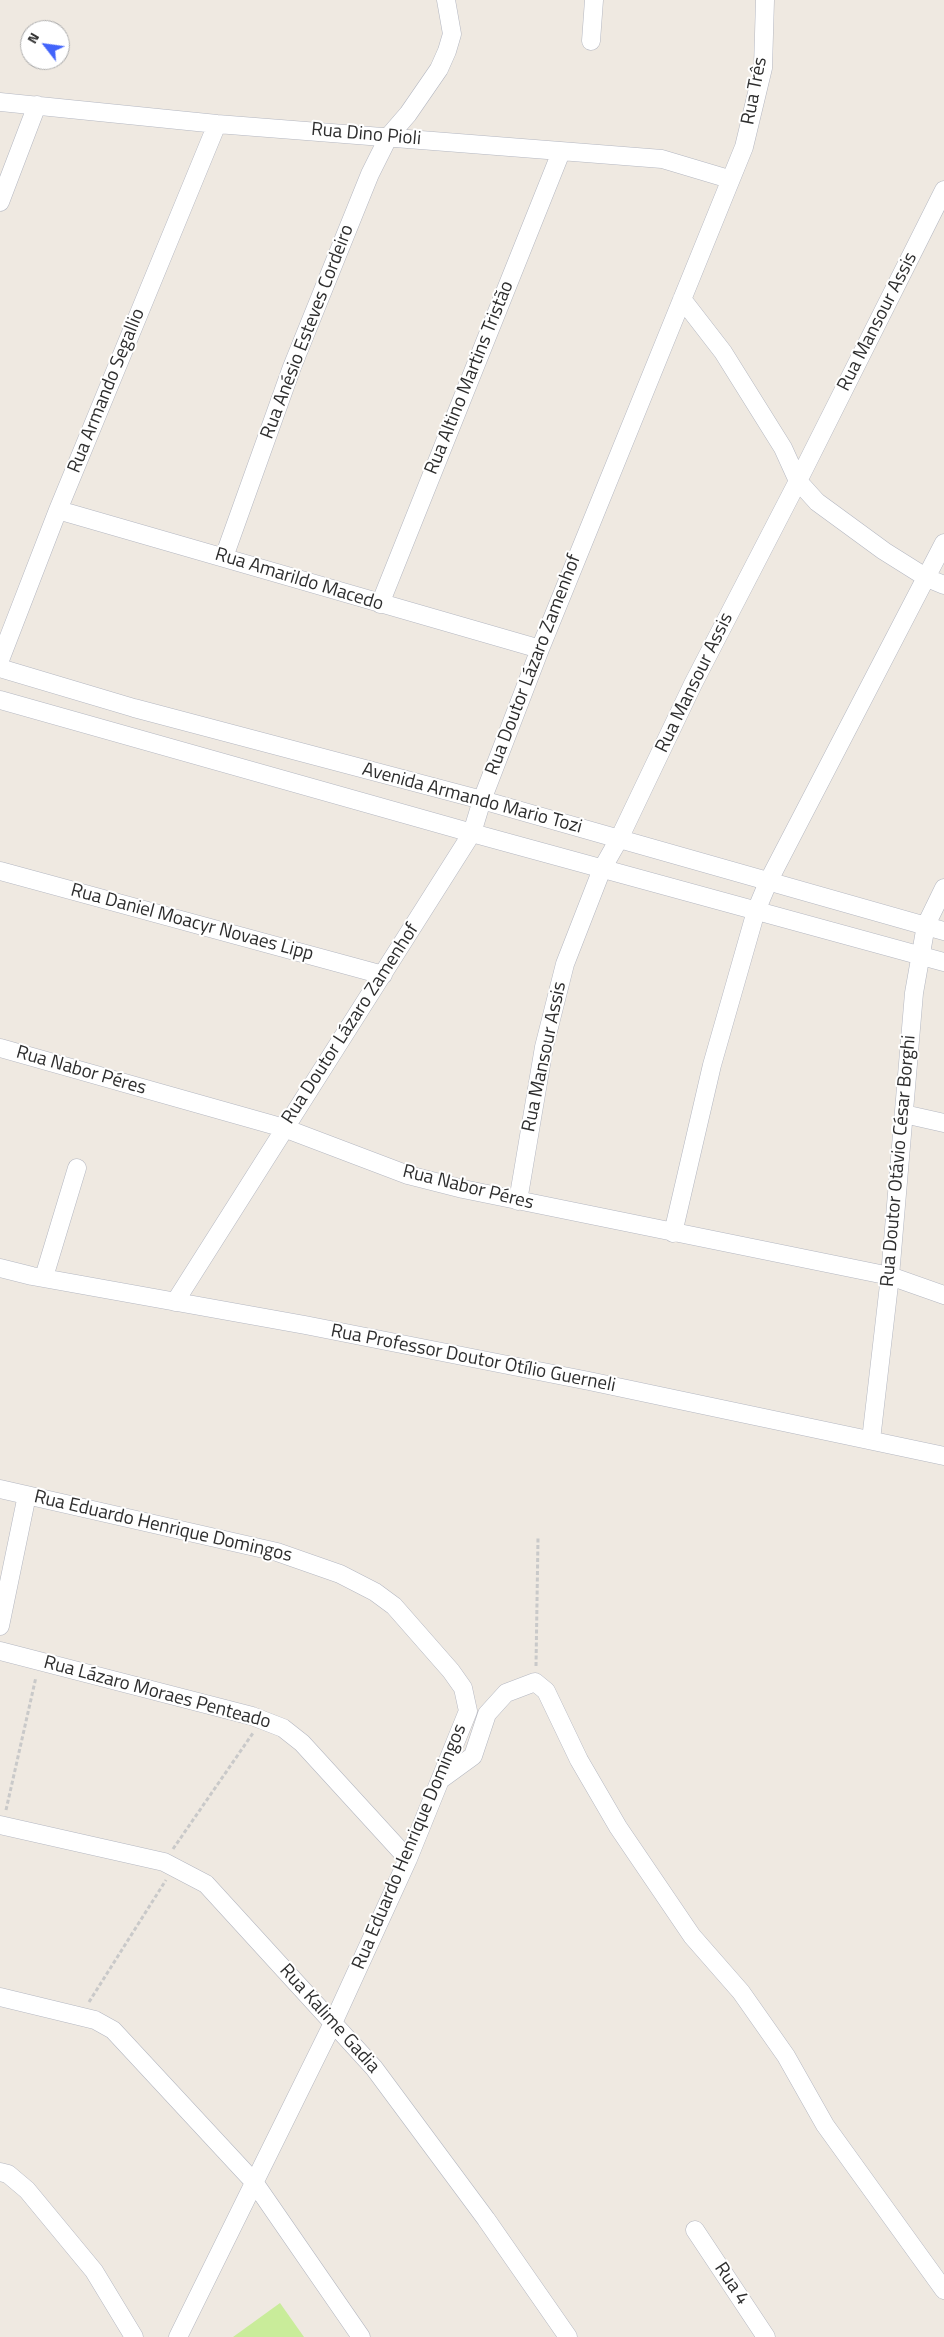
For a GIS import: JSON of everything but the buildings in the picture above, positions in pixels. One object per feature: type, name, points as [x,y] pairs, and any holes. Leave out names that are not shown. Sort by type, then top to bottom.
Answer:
[{"type":"street","name":"Rua Anésio Esteves Cordeiro","points":[[224,557],[292,368],[370,174],[389,136],[408,114],[439,69],[447,51],[452,34],[446,0]]},
{"type":"street","points":[[591,41],[594,0]]},
{"type":"street","name":"Rua Três","points":[[729,179],[744,146],[763,68],[765,0]]},
{"type":"street","name":"Rua Dino Pioli","points":[[0,102],[217,124],[389,136],[561,152],[662,159],[729,179]]},
{"type":"street","points":[[0,202],[37,105]]},
{"type":"street","name":"Rua Armando Segallio","points":[[0,660],[58,510],[217,124]]},
{"type":"street","name":"Rua Altino Martins Tristão","points":[[380,604],[561,152]]},
{"type":"street","name":"Rua Doutor Lázaro Zamenhof","points":[[176,1302],[284,1128],[472,833],[482,800],[540,649],[729,179]]},
{"type":"street","name":"Rua Mansour Assis","points":[[518,1201],[544,1047],[560,982],[565,964],[602,869],[619,840],[693,684],[798,481],[944,190]]},
{"type":"street","points":[[682,299],[723,352],[783,448],[798,481],[817,502],[839,520],[927,578],[944,585]]},
{"type":"street","name":"Rua Amarildo Macedo","points":[[58,510],[540,649]]},
{"type":"street","points":[[673,1233],[712,1065],[756,910],[769,880],[944,543]]},
{"type":"street","name":"Avenida Armando Mario Tozi","points":[[0,668],[134,708],[482,800],[619,840],[926,924],[944,931]]},
{"type":"street","name":"Avenida Armando Mario Tozi","points":[[0,700],[472,833],[944,962]]},
{"type":"street","name":"Rua Daniel Moacyr Novaes Lipp","points":[[0,871],[383,975]]},
{"type":"street","name":"Rua Doutor Otávio César Borghi","points":[[871,1440],[890,1276],[913,1001],[926,924],[944,888]]},
{"type":"street","name":"Rua Nabor Péres","points":[[0,1048],[284,1128],[408,1175],[518,1201],[890,1276],[944,1295]]},
{"type":"street","points":[[904,1114],[944,1123]]},
{"type":"street","points":[[44,1277],[76,1168]]},
{"type":"street","name":"Rua Professor Doutor Otílio Guerneli","points":[[0,1268],[589,1381],[944,1456]]},
{"type":"street","name":"Rua Eduardo Henrique Domingos","points":[[0,1489],[277,1552],[340,1574],[375,1592],[394,1606],[451,1671],[463,1688],[468,1711],[408,1859],[333,2023],[178,2337]]},
{"type":"street","points":[[0,1626],[26,1495]]},
{"type":"street","name":"Rua Lázaro Moraes Penteado","points":[[0,1651],[262,1720],[283,1728],[302,1743],[408,1859]]},
{"type":"street","points":[[440,1780],[473,1756],[487,1714],[506,1693],[536,1682],[546,1691],[579,1760],[618,1827],[692,1936],[741,1992],[786,2056],[826,2125],[944,2290]]},
{"type":"street","name":"Rua Kalime Gadia","points":[[1,1825],[169,1865],[206,1884],[374,2068],[486,2219],[568,2337]]},
{"type":"street","points":[[0,1997],[95,2020],[113,2030],[254,2182],[360,2337]]},
{"type":"street","points":[[0,2172],[8,2174],[27,2190],[94,2271],[134,2337]]},
{"type":"street","name":"Rua 4","points":[[695,2230],[766,2337]]},
{"type":"path","points":[[536,1682],[538,1538]]},
{"type":"path","points":[[1,1825],[39,1661]]},
{"type":"path","points":[[81,2016],[169,1865],[262,1720]]},
{"type":"green space","points":[[280,2303],[304,2337],[233,2337]]}]
